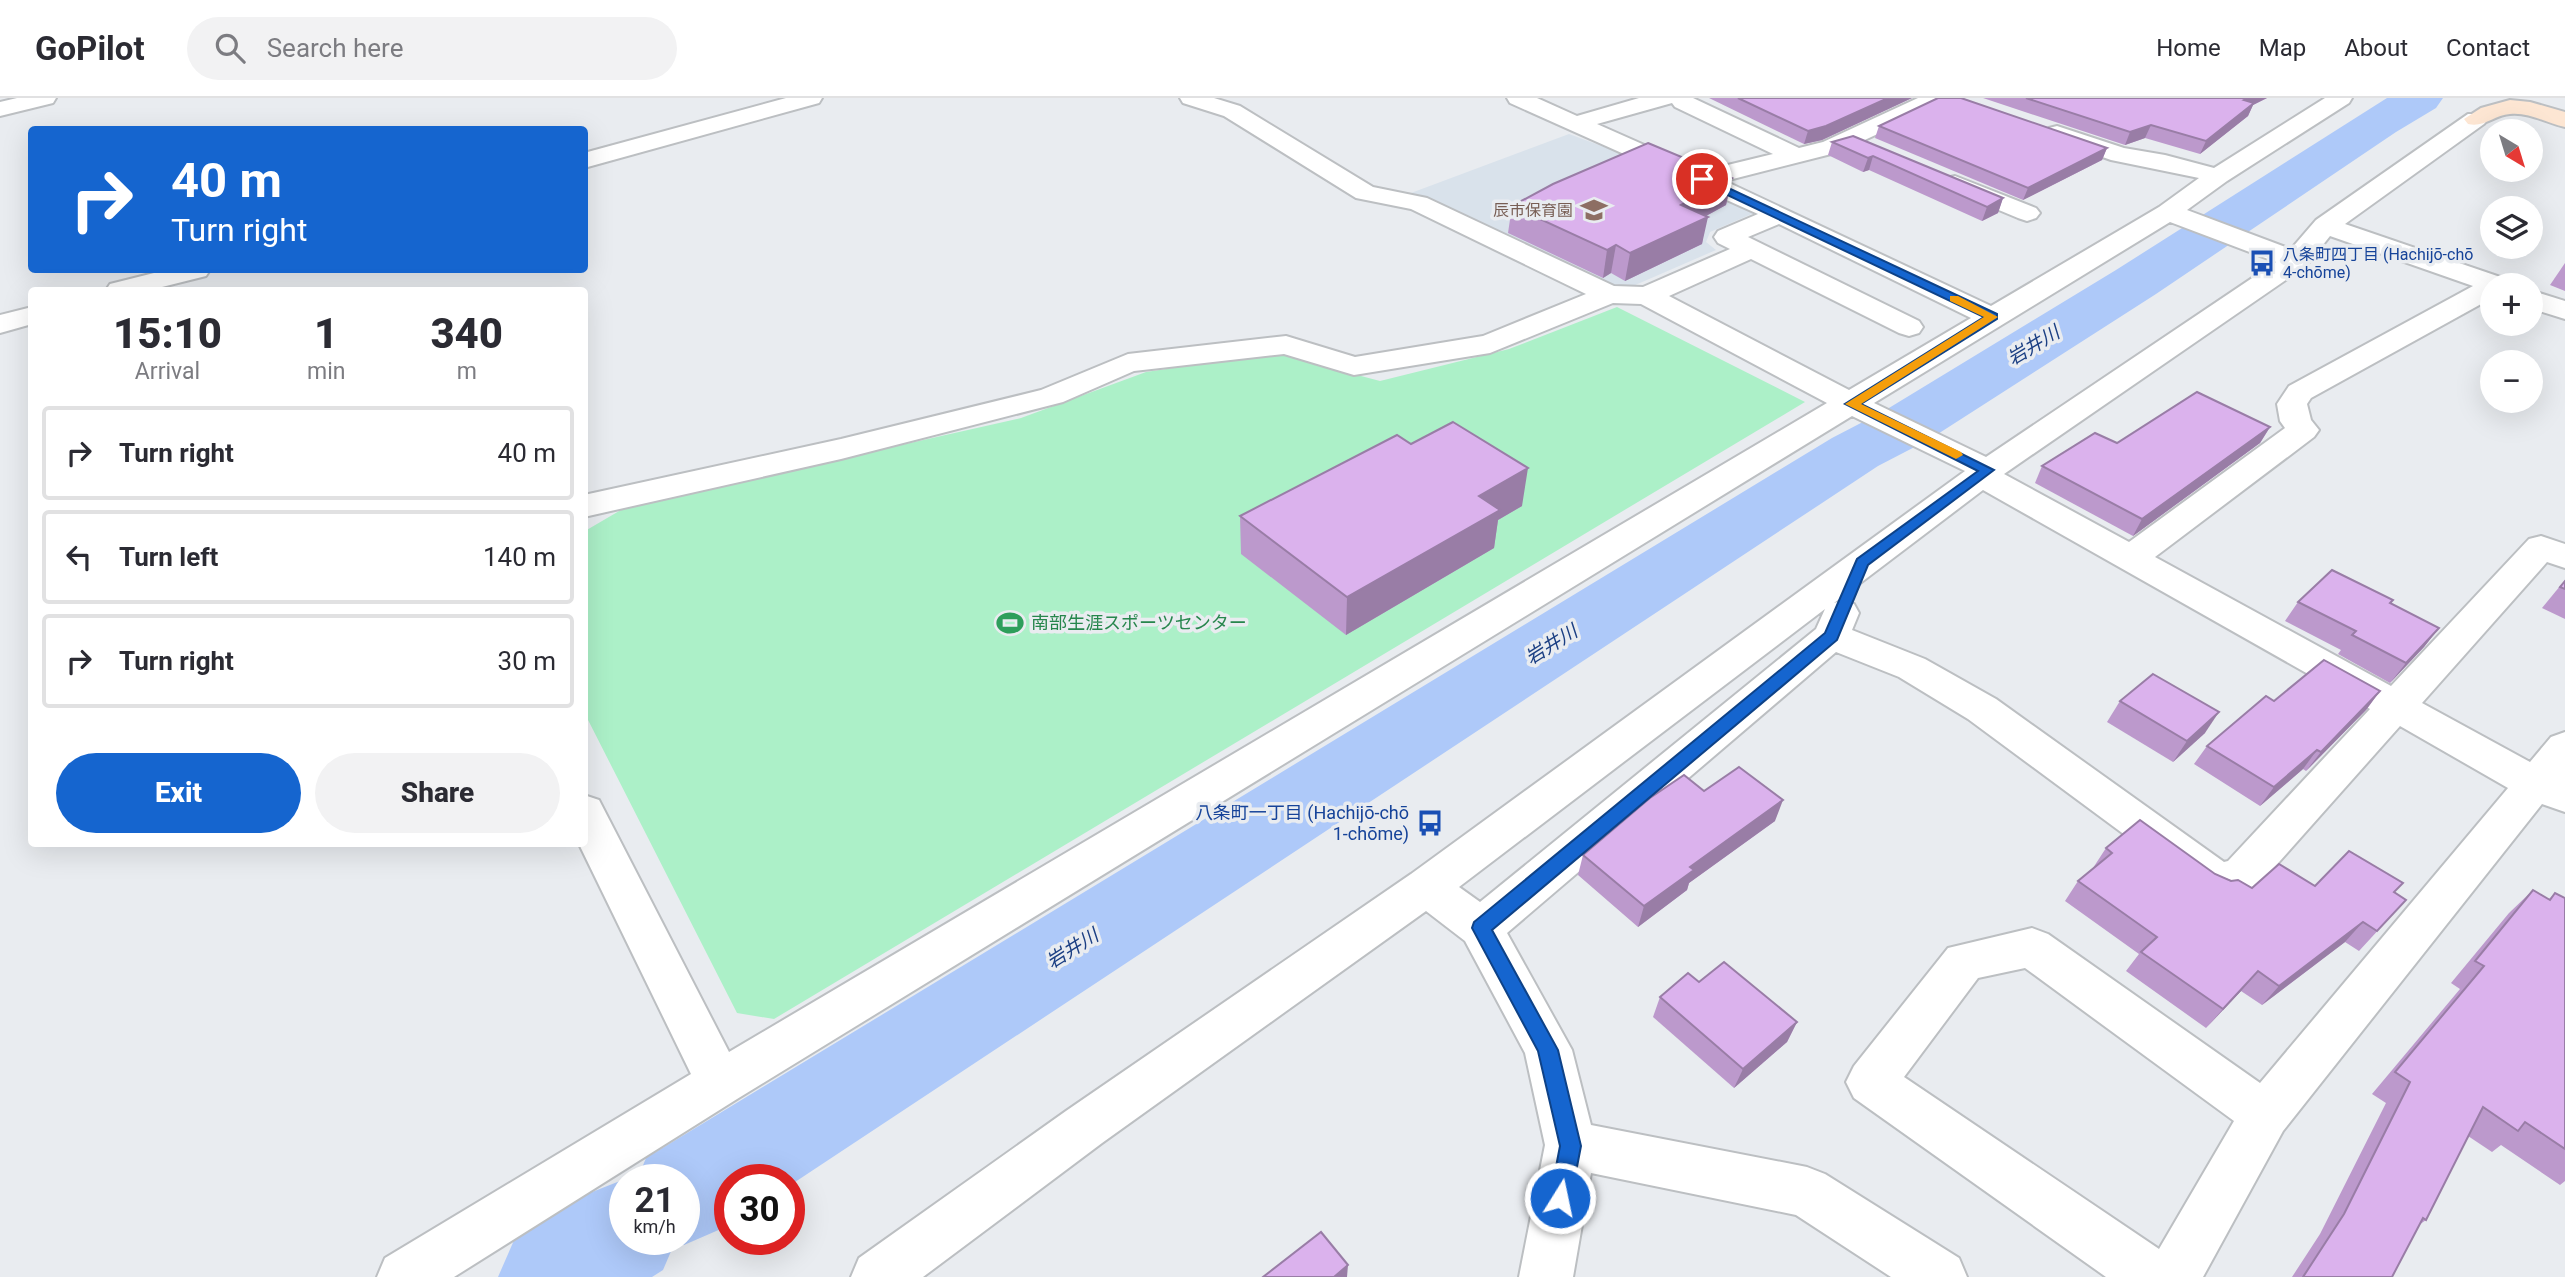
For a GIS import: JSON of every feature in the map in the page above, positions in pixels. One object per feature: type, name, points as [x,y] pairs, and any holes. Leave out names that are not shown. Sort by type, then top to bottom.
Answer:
[{"type":"street","points":[[0,109],[45,98]]},
{"type":"street","points":[[588,160],[811,98]]},
{"type":"street","points":[[1191,98],[1232,111],[1365,193],[1418,203],[1609,294],[1647,296],[1981,470],[2550,790]]},
{"type":"street","points":[[1518,98],[1779,214],[1992,317]]},
{"type":"street","points":[[1702,179],[1831,147],[1936,98]]},
{"type":"street","points":[[404,1277],[720,1083],[1860,407],[1992,317],[2175,215],[2218,176],[2341,98]]},
{"type":"street","points":[[1573,124],[1673,100],[1797,156]]},
{"type":"street","points":[[878,1277],[1084,1127],[1427,887],[1862,563],[1981,470],[2476,119],[2495,108],[2511,106],[2565,120]]},
{"type":"street","points":[[2030,124],[2120,155],[2165,162],[2218,176]]},
{"type":"street","points":[[1850,139],[1875,149]]},
{"type":"street","points":[[1939,176],[2028,213]]},
{"type":"street","points":[[1779,214],[1727,237],[1909,327]]},
{"type":"street","points":[[2175,215],[2285,256]]},
{"type":"street","points":[[2325,226],[2480,281]]},
{"type":"street","points":[[1647,296],[1751,249]]},
{"type":"street","points":[[131,287],[184,273]]},
{"type":"street","points":[[588,505],[841,449],[1052,396],[1128,363],[1286,345],[1353,366],[1490,344],[1609,294]]},
{"type":"street","points":[[2133,557],[2303,430],[2296,421],[2292,404],[2300,392],[2480,294]]},
{"type":"street","points":[[2543,303],[2565,311]]},
{"type":"street","points":[[0,324],[28,316]]},
{"type":"street","points":[[1831,636],[1912,668],[1982,709],[2217,880],[2240,877],[2541,547],[2565,557]]},
{"type":"street","points":[[1481,928],[1831,636],[1862,563]]},
{"type":"street","points":[[2172,1277],[2265,1115],[2550,790],[2565,747]]},
{"type":"street","points":[[588,819],[720,1083]]},
{"type":"street","points":[[1427,887],[1481,928],[1548,1050],[1570,1146],[1546,1277]]},
{"type":"street","points":[[2152,1277],[1871,1082],[1965,961],[2032,947],[2265,1115]]},
{"type":"street","points":[[1570,1146],[1807,1192],[1940,1277]]},
{"type":"shaded area","name":"辰市保育園","points":[[1569,134],[1653,165],[1754,213],[1710,232],[1706,242],[1716,250],[1633,286],[1593,283],[1403,196]]},
{"type":"green space","name":"南部生涯スポーツセンター","points":[[1617,307],[1805,402],[774,1019],[737,1013],[588,720],[588,529],[626,507],[1021,418],[1146,372],[1274,353],[1380,381],[1509,349]]},
{"type":"building","points":[[1738,98],[1888,98],[1826,126],[1808,131]]},
{"type":"building","points":[[1938,98],[1961,98],[2107,148],[2028,188],[1879,126]]},
{"type":"building","points":[[2026,98],[2248,98],[2244,100],[2254,103],[2206,141],[2151,125],[2130,132]]},
{"type":"building","points":[[1853,136],[2003,198],[1987,207],[1873,156],[1868,158],[1832,142]]},
{"type":"building","points":[[1648,143],[1732,178],[1681,205],[1708,217],[1630,253],[1616,245],[1607,250],[1512,206],[1553,184]]},
{"type":"building","points":[[2197,392],[2270,427],[2142,519],[2042,466],[2095,433],[2117,443]]},
{"type":"building","points":[[1453,422],[1528,468],[1479,496],[1500,510],[1347,597],[1240,516],[1397,435],[1411,444]]},
{"type":"building","points":[[2332,570],[2393,600],[2390,603],[2439,628],[2406,663],[2352,635],[2356,631],[2298,602]]},
{"type":"building","points":[[2324,660],[2380,691],[2321,752],[2317,750],[2274,787],[2207,746],[2266,696],[2274,701]]},
{"type":"building","points":[[2153,674],[2219,712],[2187,741],[2120,701]]},
{"type":"building","points":[[1739,767],[1783,800],[1690,867],[1694,870],[1644,906],[1583,855],[1650,798],[1684,775],[1704,791]]},
{"type":"building","points":[[2140,820],[2215,874],[2231,881],[2238,880],[2252,888],[2279,864],[2315,886],[2349,851],[2403,883],[2394,892],[2406,900],[2377,931],[2363,922],[2279,986],[2258,971],[2223,1009],[2141,952],[2157,937],[2078,881],[2112,853],[2106,848]]},
{"type":"building","points":[[2533,890],[2550,900],[2555,893],[2565,898],[2565,1149],[2525,1122],[2518,1131],[2483,1107],[2426,1220],[2423,1218],[2392,1277],[2303,1277],[2344,1214],[2410,1082],[2395,1072],[2484,966],[2475,961]]},
{"type":"building","points":[[1724,962],[1797,1022],[1743,1069],[1660,997],[1688,973],[1699,982]]},
{"type":"building","points":[[1321,1232],[1348,1265],[1334,1277],[1263,1277]]},
{"type":"waterway","name":"岩井川","points":[[700,1184],[1855,452],[1907,425],[2136,282],[2379,122],[2420,98]]},
{"type":"waterway","name":"岩井川","points":[[554,1277],[609,1242]]},
{"type":"slow traffic","points":[[1954,298],[1992,317],[1852,404],[1956,455]]},
{"type":"place","name":"辰市保育園","points":[[1594,210]]},
{"type":"place","name":"八条町四丁目 (Hachijō-chō 4-chōme)","points":[[2262,263]]},
{"type":"place","name":"南部生涯スポーツセンター","points":[[1010,623]]},
{"type":"place","name":"八条町一丁目 (Hachijō-chō 1-chōme)","points":[[1430,823]]},
{"type":"route","points":[[1560,1198],[1570,1146],[1548,1050],[1481,928],[1831,636],[1862,563],[1988,470],[1852,404],[1992,317],[1702,179]]}]
